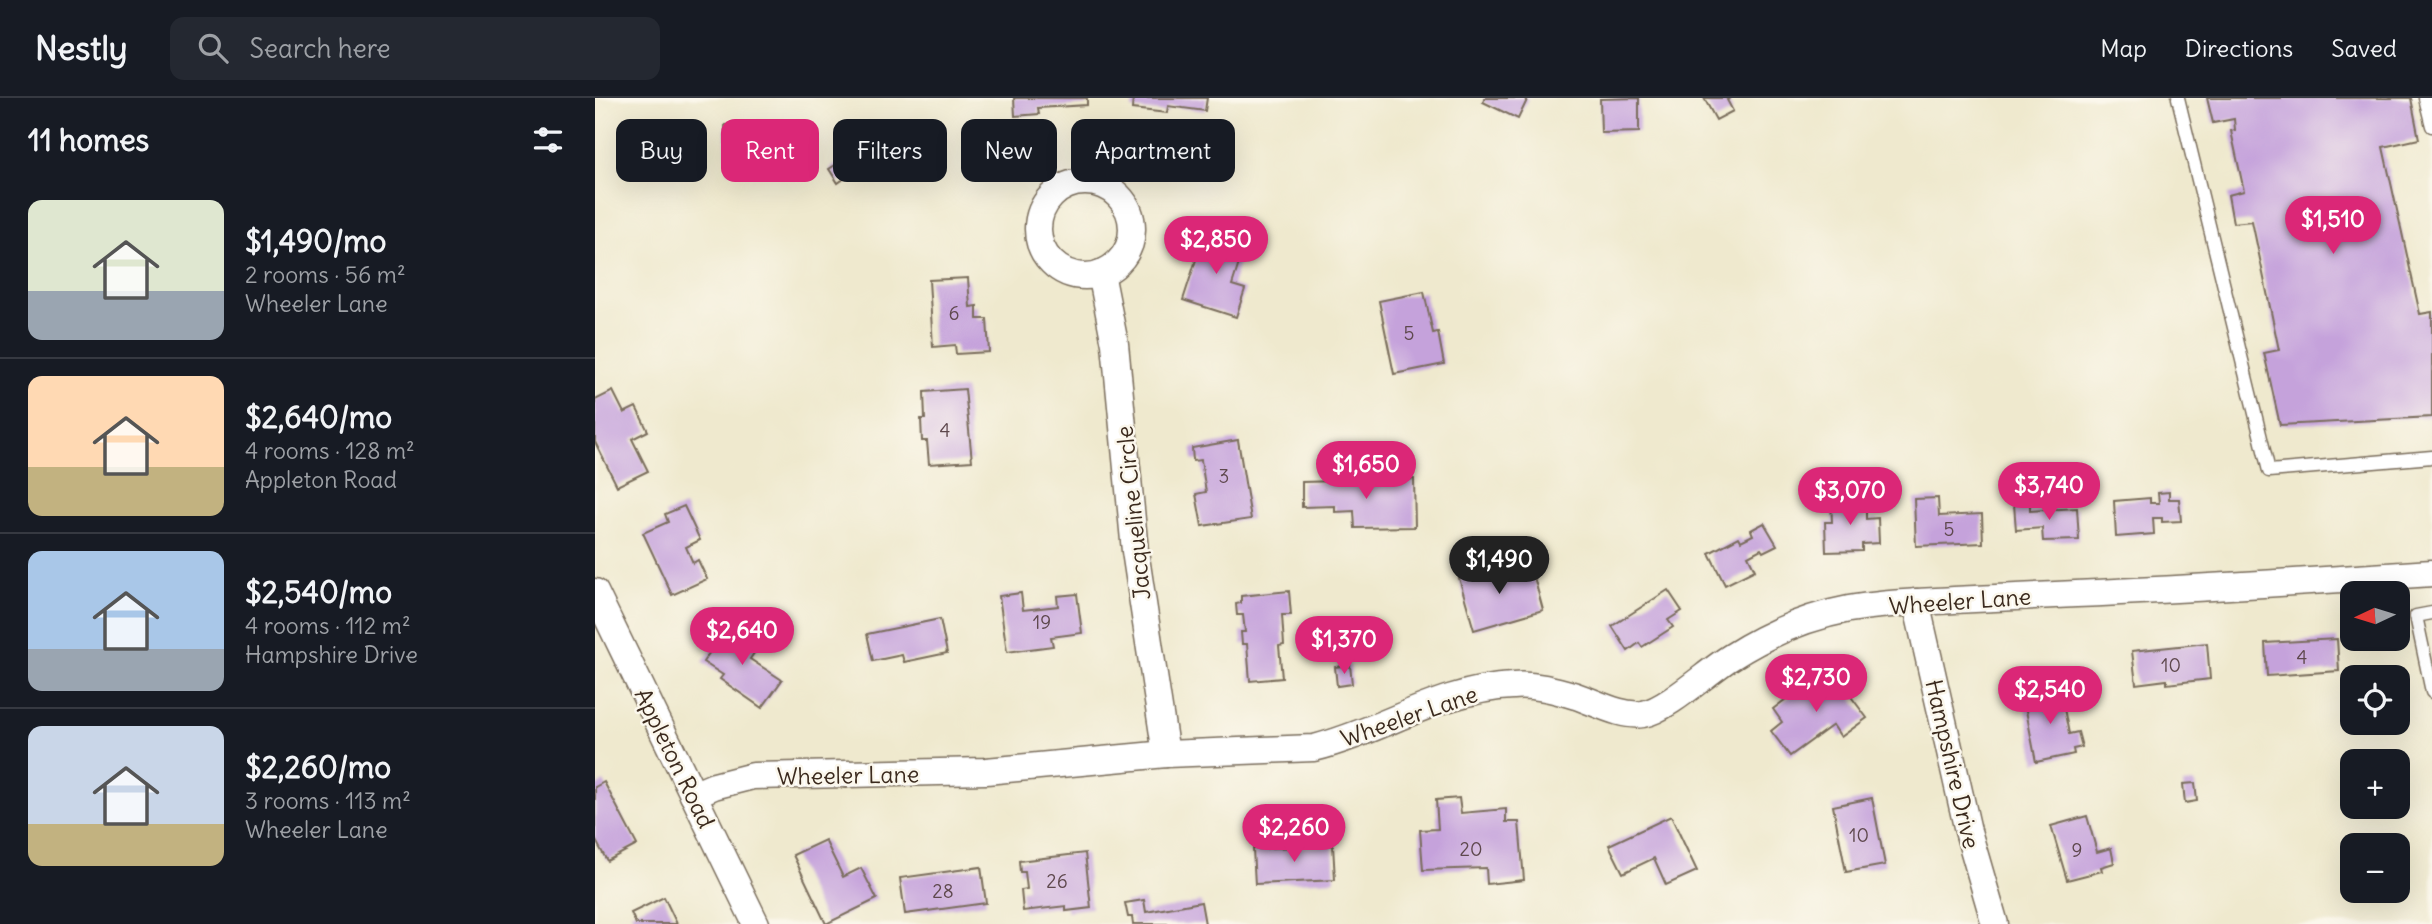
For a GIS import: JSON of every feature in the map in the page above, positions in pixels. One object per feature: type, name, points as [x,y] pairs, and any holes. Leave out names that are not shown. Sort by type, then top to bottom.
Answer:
[{"type":"street","name":"Jacqueline Circle","points":[[1101,272],[1115,344],[1135,551],[1166,754]]},
{"type":"street","name":"Wheeler Lane","points":[[694,795],[714,786],[754,776],[986,771],[1166,754],[1314,748],[1336,742],[1435,701],[1516,685],[1540,687],[1574,695],[1628,714],[1645,714],[1662,706],[1753,643],[1817,617],[1851,609],[1916,602],[2432,573]]},
{"type":"street","name":"Appleton Road","points":[[595,592],[756,924]]},
{"type":"street","name":"Hampshire Drive","points":[[1916,602],[1968,831],[1996,924]]},
{"type":"lane","points":[[2178,98],[2269,471],[2432,457]]},
{"type":"lane","points":[[2425,98],[2432,126]]},
{"type":"lane","points":[[2432,613],[2416,616],[2432,692]]},
{"type":"building","points":[[1014,98],[1087,98],[1087,105],[1038,108],[1039,114],[1015,116]]},
{"type":"building","points":[[1133,98],[1207,98],[1205,111],[1168,106],[1167,113],[1132,109]]},
{"type":"building","points":[[1485,98],[1528,98],[1518,119],[1483,102]]},
{"type":"building","points":[[1639,98],[1639,132],[1601,133],[1600,99]]},
{"type":"building","points":[[1704,98],[1731,98],[1727,100],[1733,111],[1716,120]]},
{"type":"building","points":[[2207,98],[2411,98],[2419,139],[2383,147],[2420,314],[2432,312],[2432,417],[2280,425],[2264,353],[2279,350],[2252,221],[2233,223],[2228,195],[2244,191],[2231,131],[2235,130],[2234,119],[2213,123]]},
{"type":"building","points":[[1205,232],[1245,245],[1232,285],[1245,289],[1236,317],[1183,300]]},
{"type":"building","points":[[968,278],[970,307],[977,306],[977,319],[987,319],[989,352],[956,354],[955,345],[933,347],[929,280]]},
{"type":"building","points":[[1424,292],[1433,333],[1438,332],[1444,364],[1394,374],[1379,301]]},
{"type":"building","points":[[965,389],[972,461],[929,464],[927,441],[922,441],[921,419],[925,419],[924,392]]},
{"type":"building","points":[[613,391],[624,413],[636,407],[648,431],[632,439],[648,471],[617,486],[595,442],[595,400]]},
{"type":"building","points":[[1238,440],[1251,519],[1202,526],[1196,494],[1206,492],[1201,460],[1193,461],[1192,448]]},
{"type":"building","points":[[1414,479],[1415,527],[1355,528],[1354,511],[1335,512],[1335,506],[1302,507],[1302,482]]},
{"type":"building","points":[[2169,492],[2169,499],[2179,499],[2181,521],[2162,522],[2162,518],[2153,518],[2154,534],[2116,537],[2114,501],[2150,498],[2150,503],[2159,503],[2158,493]]},
{"type":"building","points":[[1938,498],[1939,516],[1982,514],[1983,543],[1916,546],[1914,499]]},
{"type":"building","points":[[1866,500],[1866,519],[1878,518],[1879,543],[1862,544],[1862,551],[1826,552],[1825,522],[1832,522],[1831,501]]},
{"type":"building","points":[[2030,503],[2030,511],[2077,508],[2079,540],[2043,541],[2042,528],[2016,530],[2014,504]]},
{"type":"building","points":[[684,506],[700,540],[686,547],[693,563],[698,560],[707,579],[672,595],[643,533],[668,522],[665,514]]},
{"type":"building","points":[[1764,523],[1777,545],[1748,556],[1755,570],[1725,585],[1709,553],[1739,537],[1741,541],[1753,535],[1751,530]]},
{"type":"building","points":[[1509,563],[1514,579],[1533,573],[1543,610],[1474,630],[1459,578]]},
{"type":"building","points":[[1668,590],[1682,611],[1668,620],[1673,627],[1642,647],[1639,643],[1628,651],[1612,626]]},
{"type":"building","points":[[1289,591],[1291,615],[1282,615],[1284,645],[1279,646],[1282,678],[1250,681],[1247,644],[1242,644],[1241,632],[1245,632],[1243,615],[1237,615],[1236,604],[1241,603],[1241,596]]},
{"type":"building","points":[[1021,593],[1023,610],[1058,606],[1057,596],[1077,594],[1082,633],[1051,637],[1053,646],[1007,652],[999,596]]},
{"type":"building","points":[[940,619],[947,653],[904,662],[902,655],[873,661],[867,634]]},
{"type":"building","points":[[739,628],[761,643],[750,659],[782,680],[762,708],[720,679],[723,675],[703,662],[724,632],[732,638]]},
{"type":"building","points":[[2337,639],[2339,671],[2267,676],[2265,643]]},
{"type":"building","points":[[2207,643],[2210,679],[2136,684],[2132,651]]},
{"type":"building","points":[[1350,665],[1352,684],[1337,686],[1335,667]]},
{"type":"building","points":[[1834,674],[1867,718],[1841,737],[1833,725],[1790,756],[1771,731],[1782,722],[1773,709],[1815,677],[1820,684]]},
{"type":"building","points":[[2060,688],[2069,734],[2078,732],[2082,747],[2073,749],[2074,754],[2036,762],[2023,695]]},
{"type":"building","points":[[604,782],[637,845],[607,861],[595,839],[595,787]]},
{"type":"building","points":[[2195,783],[2197,801],[2185,803],[2183,784]]},
{"type":"building","points":[[1459,798],[1461,813],[1506,809],[1506,822],[1519,822],[1524,880],[1487,884],[1486,868],[1423,870],[1420,830],[1438,829],[1436,800]]},
{"type":"building","points":[[1872,798],[1885,865],[1846,872],[1833,806]]},
{"type":"building","points":[[1671,816],[1697,871],[1666,885],[1654,858],[1623,873],[1609,845]]},
{"type":"building","points":[[2087,816],[2097,852],[2111,848],[2114,863],[2101,867],[2102,871],[2067,880],[2051,826]]},
{"type":"building","points":[[825,840],[843,877],[861,868],[877,899],[826,924],[793,855]]},
{"type":"building","points":[[1333,845],[1335,880],[1255,884],[1253,849]]},
{"type":"building","points":[[1085,853],[1091,908],[1066,911],[1066,906],[1023,911],[1021,890],[1027,889],[1025,872],[1020,872],[1019,861]]},
{"type":"building","points":[[981,867],[986,903],[905,914],[900,878]]},
{"type":"building","points":[[664,897],[677,924],[636,924],[631,913]]},
{"type":"building","points":[[1144,900],[1146,912],[1201,902],[1205,924],[1133,924],[1132,917],[1128,917],[1125,903]]}]
